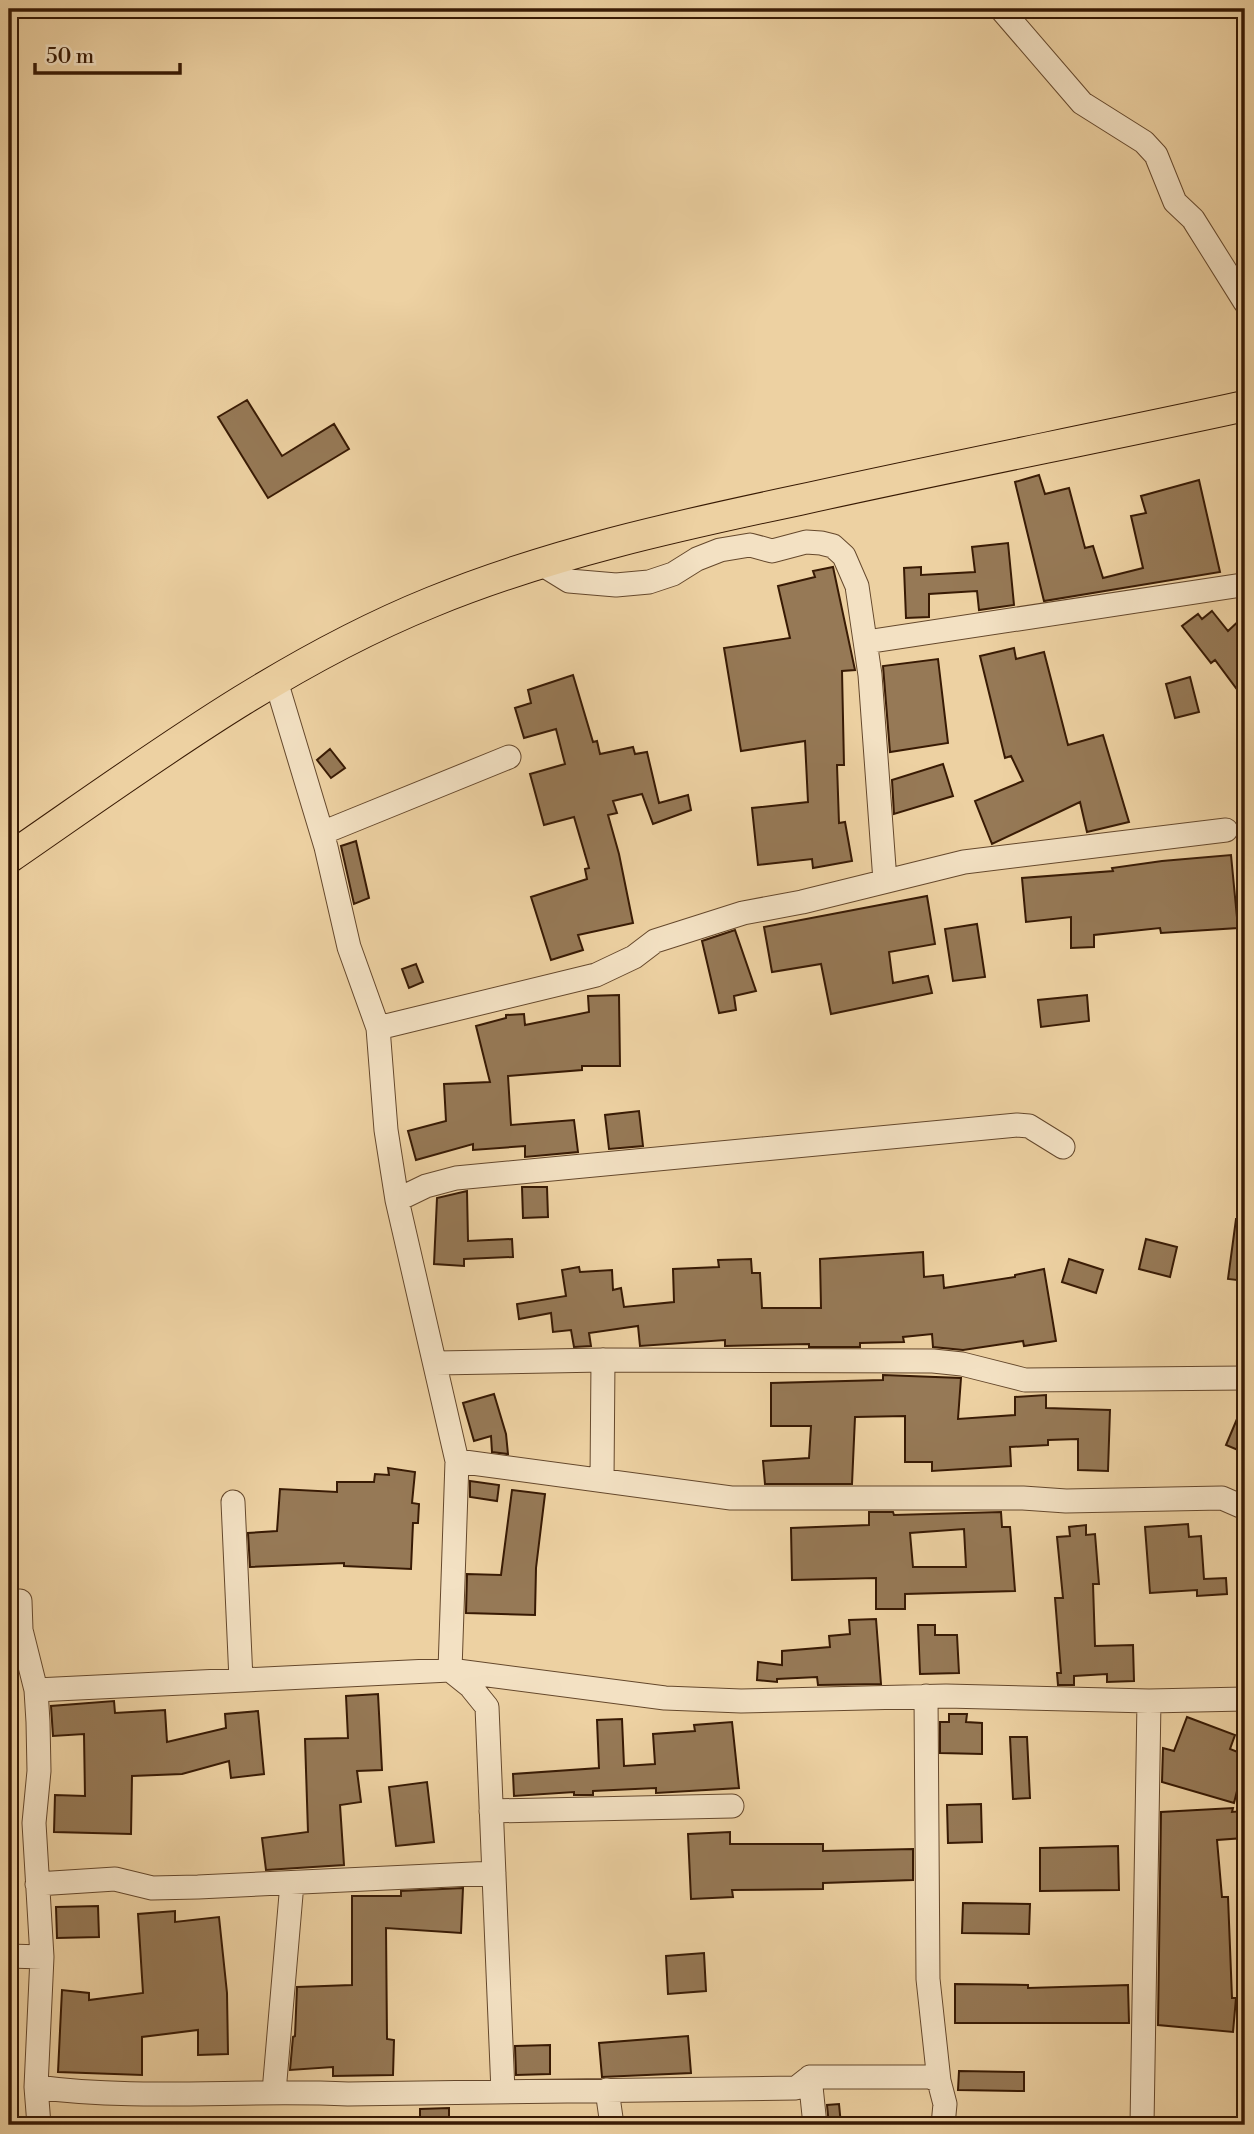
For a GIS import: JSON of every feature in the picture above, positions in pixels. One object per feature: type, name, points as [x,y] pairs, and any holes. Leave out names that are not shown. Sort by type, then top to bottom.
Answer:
[{"type":"main road","points":[[9,858],[171,746],[276,681],[350,640],[432,602],[543,565],[718,517],[1245,406]]},
{"type":"street","points":[[1001,9],[1082,103],[1144,142],[1156,155],[1175,202],[1200,228],[1245,302]]},
{"type":"street","points":[[543,565],[569,581],[616,585],[661,578],[720,550],[750,545],[772,551],[806,542],[821,543],[832,546],[844,556],[852,568],[866,642],[885,881]]},
{"type":"street","points":[[866,642],[1242,585]]},
{"type":"street","points":[[276,681],[322,833],[349,947],[378,1028],[386,1130],[397,1200],[457,1461],[450,1670]]},
{"type":"street","points":[[322,833],[509,757]]},
{"type":"street","points":[[378,1028],[596,975],[634,957],[655,941],[695,926],[964,862],[1226,830]]},
{"type":"street","points":[[397,1200],[426,1186],[456,1178],[1017,1125],[1029,1126],[1045,1133],[1063,1147]]},
{"type":"street","points":[[436,1363],[604,1360],[933,1361],[962,1364],[1025,1380],[1056,1382],[1245,1378]]},
{"type":"street","points":[[602,1480],[604,1360]]},
{"type":"street","points":[[457,1461],[731,1497],[1009,1498],[1066,1502],[1222,1498],[1244,1511]]},
{"type":"street","points":[[233,1502],[242,1681]]},
{"type":"street","points":[[20,1601],[21,1630],[36,1690],[40,1771],[34,1823],[42,1957],[36,2087],[39,2125]]},
{"type":"street","points":[[450,1670],[470,1686],[486,1707],[503,2092]]},
{"type":"street","points":[[36,1690],[450,1670],[665,1698],[741,1701],[926,1696],[1149,1701],[1245,1699]]},
{"type":"street","points":[[926,1696],[928,1979],[939,2081],[945,2104],[943,2125]]},
{"type":"street","points":[[1142,2125],[1149,1701]]},
{"type":"street","points":[[491,1811],[732,1806]]},
{"type":"street","points":[[37,1884],[115,1880],[152,1888],[494,1873]]},
{"type":"street","points":[[274,2092],[292,1883]]},
{"type":"street","points":[[9,1956],[42,1957]]},
{"type":"street","points":[[36,2087],[93,2095],[796,2088],[810,2077],[930,2077],[939,2081]]},
{"type":"street","points":[[810,2077],[815,2125]]},
{"type":"street","points":[[607,2090],[612,2125]]},
{"type":"building","points":[[247,400],[282,456],[334,424],[349,449],[268,498],[218,417]]},
{"type":"building","points":[[1039,475],[1045,494],[1069,488],[1085,548],[1093,546],[1103,578],[1143,568],[1131,516],[1146,513],[1141,496],[1199,480],[1220,572],[1044,601],[1015,482]]},
{"type":"building","points":[[1008,543],[1014,605],[979,610],[977,591],[929,594],[929,617],[906,618],[904,568],[921,567],[921,575],[975,572],[972,547]]},
{"type":"building","points":[[833,567],[855,670],[842,671],[844,765],[837,765],[839,823],[845,822],[852,861],[813,868],[812,859],[758,865],[752,808],[808,802],[805,741],[741,751],[724,648],[790,638],[778,586],[815,577],[813,571]]},
{"type":"building","points":[[1212,611],[1228,631],[1245,615],[1245,681],[1236,688],[1215,660],[1211,663],[1182,626],[1198,614],[1202,619]]},
{"type":"building","points":[[1014,648],[1016,659],[1044,652],[1068,745],[1103,735],[1129,822],[1087,832],[1080,802],[992,844],[975,801],[1023,781],[1011,756],[1005,758],[980,656]]},
{"type":"building","points":[[938,659],[948,743],[890,752],[883,666]]},
{"type":"building","points":[[573,675],[593,742],[597,741],[600,754],[633,747],[635,754],[647,752],[659,803],[688,795],[691,810],[653,824],[642,794],[613,801],[617,813],[608,815],[633,923],[578,935],[583,950],[551,960],[531,897],[587,879],[585,869],[589,868],[574,817],[544,825],[530,774],[565,764],[556,729],[524,738],[515,708],[531,703],[528,690]]},
{"type":"building","points":[[1190,677],[1199,712],[1175,718],[1166,684]]},
{"type":"building","points":[[330,749],[345,768],[331,778],[317,760]]},
{"type":"building","points":[[943,764],[953,796],[894,814],[892,780]]},
{"type":"building","points":[[356,841],[369,898],[354,904],[341,846]]},
{"type":"building","points":[[1231,855],[1238,928],[1161,933],[1160,928],[1094,935],[1094,947],[1071,948],[1071,917],[1026,922],[1022,878],[1113,871],[1112,868],[1162,861]]},
{"type":"building","points":[[927,896],[935,944],[889,952],[893,983],[928,976],[932,993],[831,1014],[821,964],[772,972],[764,927]]},
{"type":"building","points":[[977,924],[985,977],[953,981],[945,929]]},
{"type":"building","points":[[735,930],[756,991],[734,996],[736,1010],[719,1013],[702,941]]},
{"type":"building","points":[[416,964],[423,982],[409,988],[402,969]]},
{"type":"building","points":[[619,995],[620,1066],[582,1066],[582,1070],[508,1076],[511,1125],[574,1120],[578,1152],[525,1157],[525,1146],[473,1150],[473,1144],[416,1160],[408,1131],[446,1121],[444,1084],[490,1082],[476,1026],[506,1018],[506,1015],[524,1014],[525,1025],[589,1012],[588,996]]},
{"type":"building","points":[[1087,995],[1089,1021],[1041,1027],[1038,1000]]},
{"type":"building","points":[[639,1111],[643,1146],[609,1149],[605,1115]]},
{"type":"building","points":[[522,1187],[547,1187],[548,1217],[523,1218]]},
{"type":"building","points":[[467,1191],[468,1241],[512,1239],[513,1257],[464,1259],[464,1266],[434,1264],[437,1198]]},
{"type":"building","points":[[1236,1219],[1245,1220],[1245,1281],[1228,1279]]},
{"type":"building","points":[[1146,1239],[1177,1247],[1170,1277],[1139,1269]]},
{"type":"building","points":[[923,1252],[924,1277],[943,1275],[944,1288],[1015,1277],[1044,1269],[1056,1341],[1024,1346],[1023,1341],[963,1350],[933,1347],[932,1334],[903,1337],[904,1342],[860,1343],[860,1347],[809,1347],[809,1344],[725,1346],[725,1340],[640,1346],[638,1326],[589,1333],[591,1346],[574,1347],[571,1330],[553,1332],[551,1313],[519,1319],[517,1304],[566,1296],[562,1270],[579,1267],[580,1272],[612,1270],[613,1290],[621,1288],[624,1307],[674,1302],[673,1269],[719,1267],[718,1260],[751,1259],[752,1273],[760,1273],[762,1308],[821,1308],[820,1259]]},
{"type":"building","points":[[1069,1259],[1103,1270],[1096,1293],[1062,1282]]},
{"type":"building","points":[[883,1375],[961,1378],[958,1419],[1015,1415],[1015,1397],[1046,1395],[1046,1408],[1110,1410],[1108,1471],[1078,1470],[1078,1439],[1048,1440],[1048,1445],[1010,1447],[1011,1466],[932,1471],[932,1462],[905,1462],[905,1416],[855,1417],[852,1484],[765,1484],[763,1461],[809,1458],[811,1426],[771,1426],[771,1383],[883,1380]]},
{"type":"building","points":[[494,1394],[506,1434],[508,1454],[492,1452],[491,1436],[474,1441],[463,1403]]},
{"type":"building","points":[[1245,1400],[1245,1453],[1226,1445]]},
{"type":"building","points":[[388,1468],[415,1472],[412,1503],[419,1504],[418,1523],[413,1523],[411,1569],[344,1566],[344,1563],[250,1567],[248,1533],[277,1531],[280,1489],[337,1492],[337,1482],[374,1482],[375,1474],[389,1475]]},
{"type":"building","points":[[470,1481],[499,1485],[497,1501],[470,1497]]},
{"type":"building","points":[[512,1490],[545,1494],[536,1568],[535,1615],[466,1613],[467,1574],[501,1575]]},
{"type":"building","points":[[869,1512],[893,1512],[894,1515],[1001,1512],[1002,1527],[1010,1527],[1015,1591],[905,1594],[905,1609],[876,1609],[876,1578],[792,1580],[791,1528],[869,1525]],"holes":[[[964,1529],[966,1567],[913,1567],[910,1533]]]},
{"type":"building","points":[[1188,1524],[1189,1537],[1201,1536],[1204,1579],[1226,1578],[1227,1594],[1197,1596],[1197,1590],[1150,1593],[1145,1527]]},
{"type":"building","points":[[1086,1525],[1086,1535],[1095,1534],[1099,1584],[1093,1584],[1095,1646],[1133,1645],[1134,1681],[1107,1682],[1107,1674],[1074,1676],[1074,1685],[1058,1685],[1057,1673],[1061,1673],[1055,1598],[1063,1598],[1057,1537],[1070,1536],[1069,1527]]},
{"type":"building","points":[[876,1619],[881,1684],[818,1685],[817,1677],[777,1679],[777,1682],[757,1680],[758,1662],[782,1665],[782,1651],[830,1647],[829,1636],[850,1634],[849,1620]]},
{"type":"building","points":[[918,1625],[935,1625],[935,1635],[957,1635],[959,1673],[920,1674]]},
{"type":"building","points":[[378,1694],[382,1770],[357,1771],[361,1802],[340,1805],[344,1865],[266,1870],[262,1838],[308,1832],[305,1739],[348,1738],[346,1696]]},
{"type":"building","points":[[114,1701],[115,1713],[165,1710],[167,1742],[226,1728],[225,1714],[258,1711],[264,1774],[231,1778],[229,1761],[182,1774],[132,1776],[131,1834],[54,1832],[55,1795],[85,1796],[84,1734],[53,1736],[51,1706]]},
{"type":"building","points":[[949,1714],[967,1714],[966,1722],[982,1723],[982,1754],[940,1753],[940,1722],[949,1722]]},
{"type":"building","points":[[1187,1717],[1235,1735],[1230,1749],[1245,1755],[1245,1777],[1241,1775],[1234,1803],[1162,1782],[1163,1748],[1174,1751]]},
{"type":"building","points":[[622,1719],[624,1766],[655,1764],[653,1734],[695,1731],[694,1725],[732,1722],[739,1788],[656,1793],[656,1788],[593,1791],[593,1795],[574,1795],[574,1792],[514,1796],[513,1774],[599,1768],[597,1720]]},
{"type":"building","points":[[1010,1737],[1027,1737],[1030,1798],[1013,1799]]},
{"type":"building","points":[[427,1782],[434,1842],[396,1846],[389,1787]]},
{"type":"building","points":[[981,1804],[982,1842],[948,1843],[947,1805]]},
{"type":"building","points":[[1233,1808],[1232,1812],[1243,1811],[1244,1838],[1217,1840],[1222,1897],[1228,1897],[1232,1998],[1236,1998],[1233,2032],[1158,2025],[1161,1812]]},
{"type":"building","points":[[730,1832],[730,1844],[823,1844],[823,1851],[913,1849],[913,1880],[823,1883],[823,1889],[732,1890],[733,1897],[691,1899],[688,1834]]},
{"type":"building","points":[[1118,1846],[1119,1890],[1040,1891],[1040,1848]]},
{"type":"building","points":[[463,1888],[461,1933],[386,1928],[387,2039],[394,2040],[393,2075],[333,2076],[333,2067],[290,2070],[295,2036],[297,1987],[352,1985],[352,1896],[401,1896],[401,1891]]},
{"type":"building","points":[[963,1903],[1030,1904],[1029,1934],[962,1933]]},
{"type":"building","points":[[98,1906],[99,1937],[57,1938],[56,1907]]},
{"type":"building","points":[[175,1911],[175,1922],[219,1917],[227,1993],[228,2054],[198,2055],[198,2030],[142,2037],[142,2075],[58,2072],[62,1990],[89,1993],[89,2000],[143,1993],[138,1914]]},
{"type":"building","points":[[704,1953],[706,1991],[668,1994],[666,1956]]},
{"type":"building","points":[[955,1984],[1028,1985],[1028,1988],[1128,1985],[1129,2023],[955,2023]]},
{"type":"building","points":[[688,2036],[691,2073],[602,2077],[599,2043]]},
{"type":"building","points":[[550,2045],[550,2074],[516,2075],[515,2046]]},
{"type":"building","points":[[959,2071],[1024,2072],[1024,2091],[958,2090]]},
{"type":"building","points":[[839,2104],[841,2125],[829,2125],[827,2105]]},
{"type":"building","points":[[449,2108],[449,2125],[420,2125],[420,2109]]}]
